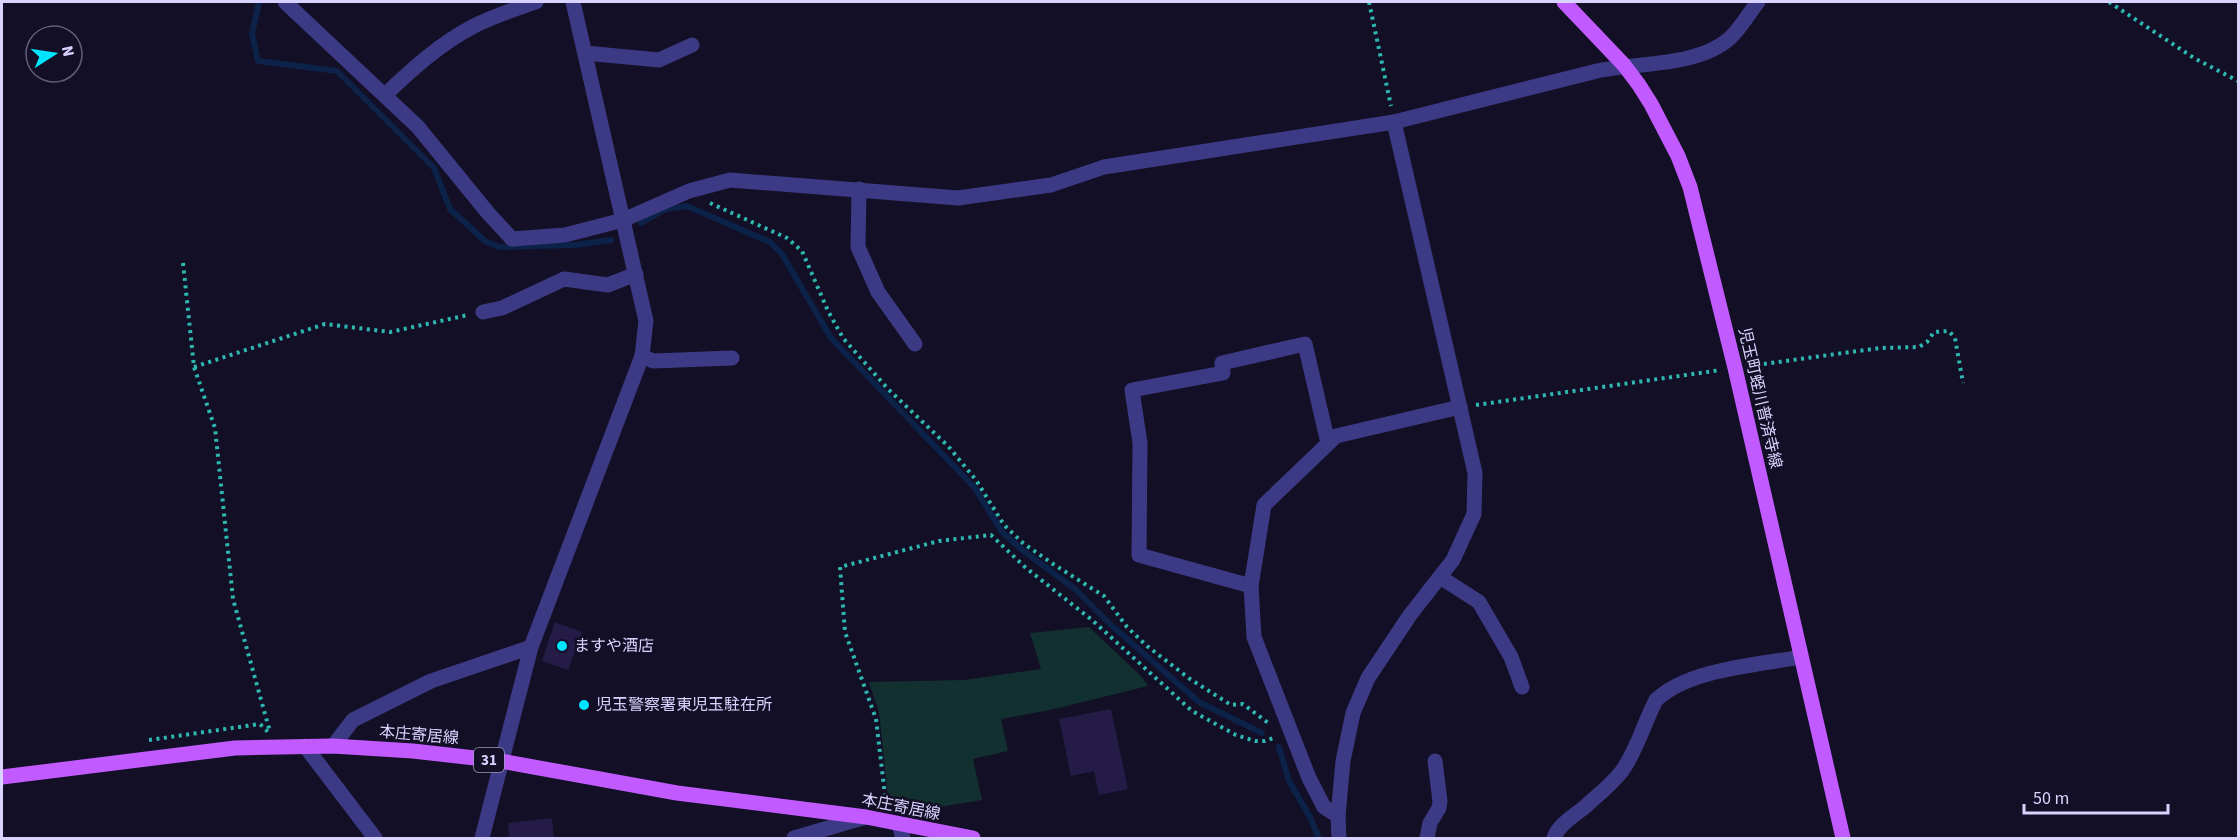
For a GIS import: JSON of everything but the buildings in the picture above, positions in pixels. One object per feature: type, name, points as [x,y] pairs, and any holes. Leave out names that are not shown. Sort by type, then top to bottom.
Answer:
[{"type":"main road","name":"児玉町蛭川普済寺線","points":[[1564,2],[1624,65],[1651,104],[1678,156],[1690,187],[1735,368],[1843,838]]},
{"type":"main road","name":"本庄寄居線","points":[[2,777],[235,748],[333,746],[413,751],[501,761],[677,792],[866,817],[897,828],[973,838]]},
{"type":"street","points":[[285,2],[418,127],[512,239],[565,235],[623,220],[689,191],[730,180],[958,198],[1051,185],[1104,167],[1394,122],[1624,65],[1685,58],[1709,52],[1730,38],[1758,2]]},
{"type":"street","points":[[385,95],[426,59],[464,32],[499,14],[536,2]]},
{"type":"street","points":[[482,838],[531,647],[642,356],[646,321],[573,2]]},
{"type":"street","points":[[585,53],[659,60],[692,45]]},
{"type":"street","points":[[1339,838],[1338,816],[1343,761],[1353,712],[1368,678],[1410,615],[1453,560],[1474,514],[1475,472],[1394,122]]},
{"type":"street","points":[[859,189],[858,247],[878,292],[915,344]]},
{"type":"street","points":[[483,312],[502,308],[564,279],[608,285],[636,274]]},
{"type":"street","points":[[1251,586],[1139,555],[1140,443],[1132,390],[1223,373],[1222,363],[1305,344],[1328,443]]},
{"type":"street","points":[[642,356],[652,361],[732,358]]},
{"type":"street","points":[[1338,816],[1324,807],[1309,778],[1254,637],[1251,586],[1264,505],[1336,436],[1460,407]]},
{"type":"street","points":[[1440,577],[1479,602],[1511,657],[1522,687]]},
{"type":"street","points":[[333,746],[353,720],[392,700],[431,681],[531,647]]},
{"type":"street","points":[[1554,838],[1564,825],[1609,786],[1622,770],[1633,752],[1656,700],[1663,694],[1702,677],[1801,657]]},
{"type":"street","points":[[305,746],[375,838]]},
{"type":"street","points":[[1427,838],[1430,823],[1439,808],[1440,801],[1435,761]]},
{"type":"street","points":[[794,838],[866,817]]},
{"type":"path","points":[[1369,2],[1394,122]]},
{"type":"path","points":[[2109,2],[2194,58],[2238,81]]},
{"type":"path","points":[[689,191],[701,199],[787,238],[802,251],[843,339],[888,389],[948,446],[976,480],[1004,525],[1023,543],[1104,596],[1127,627],[1190,679],[1231,705],[1243,704],[1266,723],[1291,731]]},
{"type":"path","points":[[183,263],[194,367],[215,428],[232,599],[274,746]]},
{"type":"path","points":[[194,367],[326,324],[390,332],[483,312]]},
{"type":"path","points":[[1460,407],[1880,348],[1919,347],[1927,342],[1935,332],[1949,331],[1955,338],[1963,383]]},
{"type":"path","points":[[897,828],[876,720],[844,632],[840,567],[939,541],[991,535],[1026,568],[1092,620],[1192,711],[1236,735],[1255,741],[1265,741],[1291,731]]},
{"type":"green space","points":[[1089,627],[1142,677],[1148,686],[1050,710],[1001,719],[1008,751],[973,759],[982,800],[915,811],[889,806],[879,712],[869,682],[964,680],[1041,669],[1030,633]]},
{"type":"waterway","points":[[259,2],[252,34],[258,61],[337,71],[434,168],[450,209],[485,241],[500,247],[575,245],[611,240]]},
{"type":"waterway","points":[[641,223],[666,209],[687,206],[770,242],[782,254],[831,338],[975,488],[1002,532],[1075,589],[1111,625],[1199,702],[1262,733]]},
{"type":"waterway","points":[[1279,747],[1289,781],[1310,817],[1319,838]]},
{"type":"place","name":"ますや酒店","points":[[562,646]]},
{"type":"place","name":"児玉警察署東児玉駐在所","points":[[584,705]]}]
